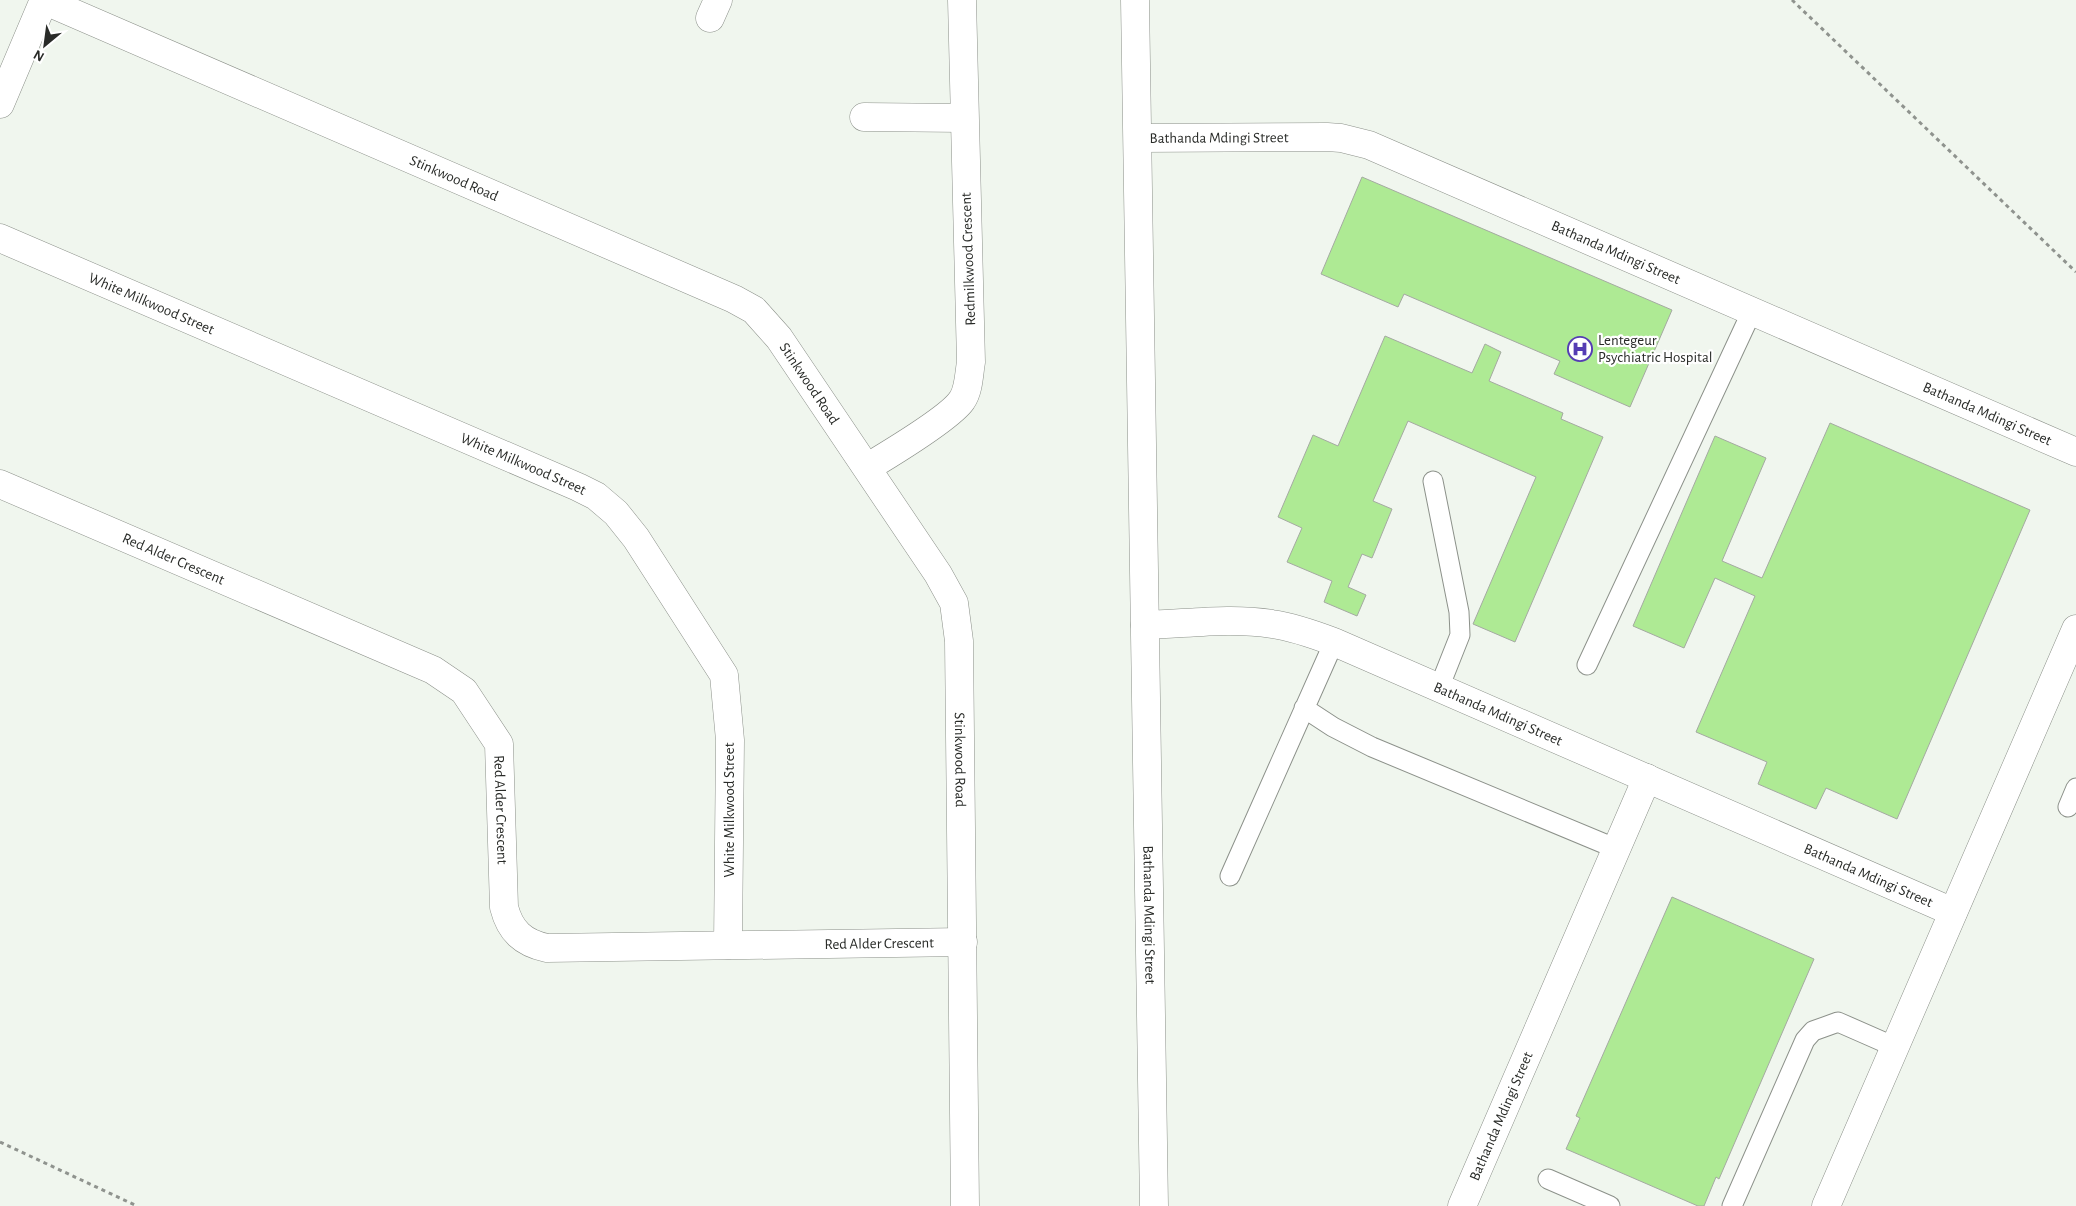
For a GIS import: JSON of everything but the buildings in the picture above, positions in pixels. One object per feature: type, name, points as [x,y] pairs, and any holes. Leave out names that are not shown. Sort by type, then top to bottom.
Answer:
[{"type":"street","points":[[0,104],[44,0]]},
{"type":"street","name":"Stinkwood Road","points":[[44,0],[754,310],[780,338],[938,574],[954,603],[959,642],[965,1206]]},
{"type":"street","name":"Redmilkwood Crescent","points":[[868,468],[948,413],[963,400],[968,384],[971,362],[962,0]]},
{"type":"street","name":"Bathanda Mdingi Street","points":[[1136,0],[1154,1206]]},
{"type":"street","points":[[864,116],[964,118]]},
{"type":"street","name":"Bathanda Mdingi Street","points":[[1138,138],[1328,137],[1355,140],[2076,452]]},
{"type":"street","name":"White Milkwood Street","points":[[0,238],[578,487],[596,496],[616,513],[636,538],[724,676],[730,740],[728,945]]},
{"type":"street","name":"Red Alder Crescent","points":[[0,484],[434,670],[464,692],[499,744],[504,907],[507,919],[521,938],[533,945],[547,948],[963,942]]},
{"type":"street","name":"Bathanda Mdingi Street","points":[[1145,625],[1270,623],[1300,629],[1334,642],[1953,912]]},
{"type":"street","name":"Bathanda Mdingi Street","points":[[1826,1206],[2076,629]]},
{"type":"street","name":"Bathanda Mdingi Street","points":[[1462,1206],[1647,778]]},
{"type":"lane","points":[[1587,665],[1752,311]]},
{"type":"lane","points":[[1433,481],[1459,612],[1458,643],[1439,688]]},
{"type":"lane","points":[[1230,876],[1334,642]]},
{"type":"lane","points":[[1304,708],[1333,727],[1372,747],[1617,849]]},
{"type":"lane","points":[[2068,807],[2076,788]]},
{"type":"lane","points":[[1732,1206],[1805,1040],[1813,1030],[1838,1022],[1895,1047]]},
{"type":"lane","points":[[1548,1179],[1610,1206]]},
{"type":"path","points":[[1792,0],[2076,272]]},
{"type":"path","points":[[0,1142],[137,1206]]},
{"type":"place","name":"Lentegeur Psychiatric Hospital","points":[[1580,349]]}]
